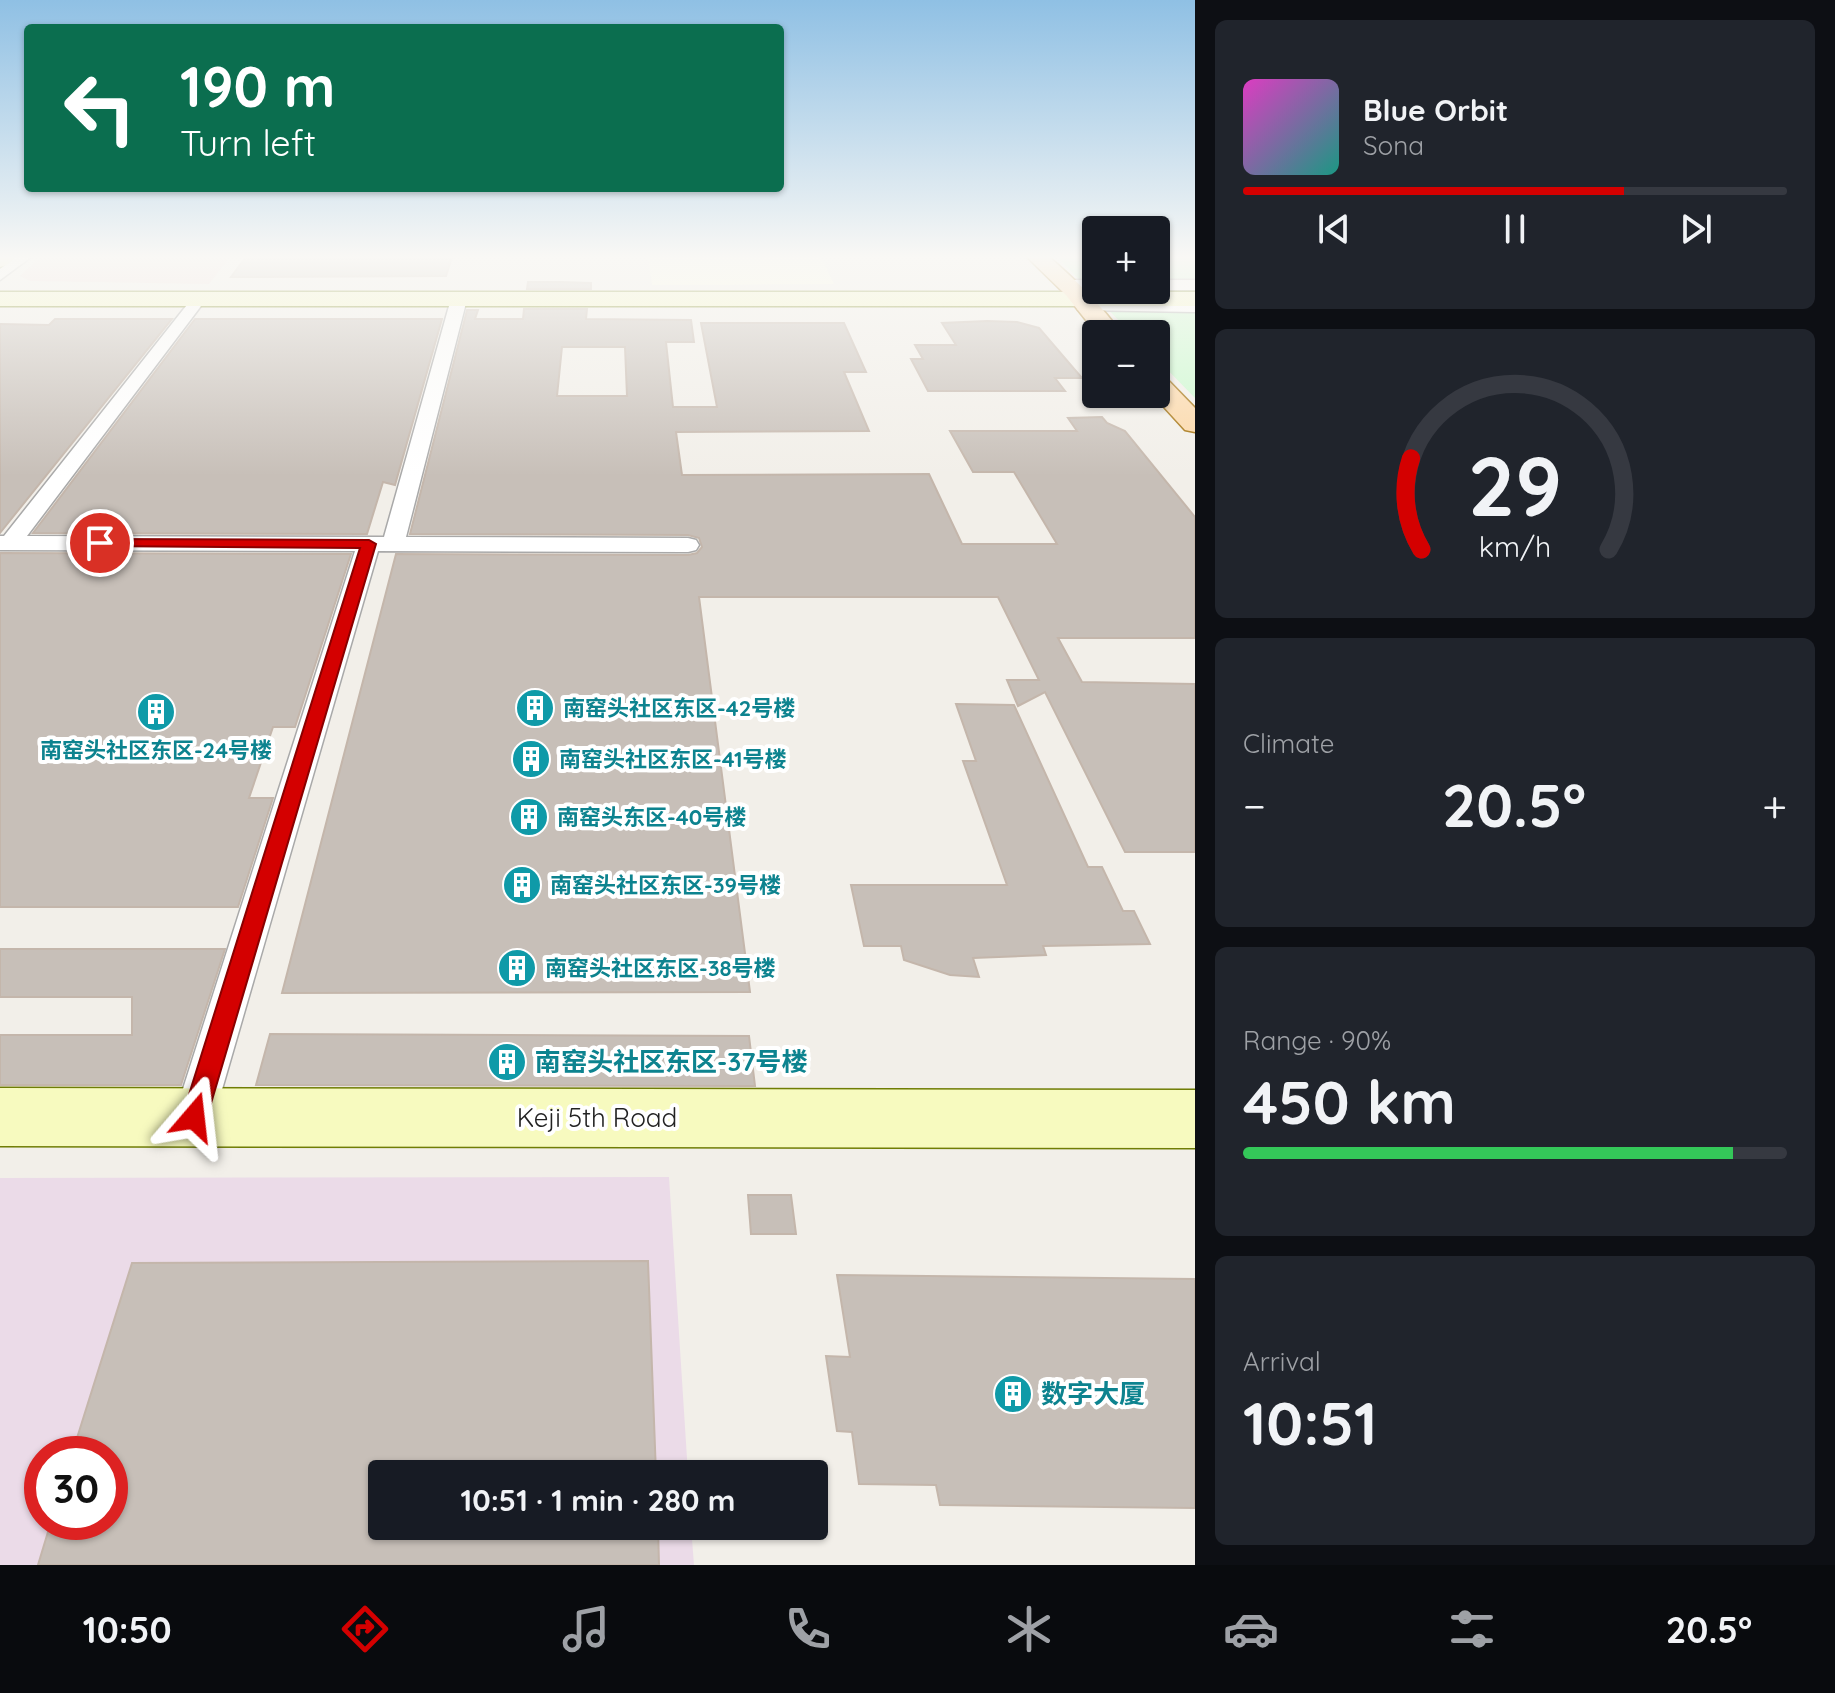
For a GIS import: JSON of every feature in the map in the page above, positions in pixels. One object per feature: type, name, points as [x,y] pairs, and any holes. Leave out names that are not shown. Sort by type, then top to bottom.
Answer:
[{"type":"main road","points":[[1170,398],[1195,424]]},
{"type":"street","points":[[5,543],[174,330]]},
{"type":"street","points":[[194,1117],[449,330]]},
{"type":"street","points":[[5,543],[688,545]]},
{"type":"street","name":"Keji 5th Road","points":[[0,1117],[1195,1119]]},
{"type":"shaded area","points":[[669,1177],[687,1460],[368,1460],[368,1540],[692,1540],[694,1565],[0,1565],[0,1178]]},
{"type":"green space","points":[[1170,330],[1195,330],[1195,398],[1170,372]]},
{"type":"building","points":[[0,330],[163,330],[0,533]]},
{"type":"building","points":[[187,330],[439,330],[395,485],[383,482],[367,534],[33,533]]},
{"type":"building","points":[[462,330],[692,330],[694,342],[666,342],[673,407],[717,407],[702,330],[847,330],[866,372],[844,372],[869,431],[676,432],[682,475],[929,474],[962,544],[1057,544],[1014,472],[973,472],[950,431],[1077,431],[1068,418],[1102,417],[1107,423],[1125,431],[1195,517],[1195,638],[1058,638],[1082,682],[1195,684],[1195,852],[1125,852],[1045,692],[1018,706],[1007,680],[1039,680],[998,597],[699,597],[750,992],[282,993],[396,554],[688,555],[697,553],[702,547],[699,538],[688,535],[410,534]],"holes":[[[562,347],[625,347],[627,396],[557,396]]]},
{"type":"building","points":[[946,330],[1041,330],[1082,378],[1055,378],[1065,391],[928,391],[911,359],[923,359],[915,345],[956,345]]},
{"type":"building","points":[[0,553],[351,554],[295,727],[273,727],[249,798],[273,798],[238,907],[0,907]]},
{"type":"building","points":[[956,704],[1014,705],[1088,867],[1102,867],[1123,911],[1134,911],[1150,944],[1043,946],[1046,955],[973,958],[979,977],[950,975],[904,960],[901,946],[864,946],[851,885],[1007,885],[963,761],[976,761]]},
{"type":"building","points":[[0,949],[225,949],[181,1085],[0,1085],[0,1035],[132,1035],[132,997],[0,997]]},
{"type":"building","name":"南窑头社区东区-37号楼","points":[[270,1034],[749,1036],[755,1086],[256,1085]]},
{"type":"building","points":[[748,1195],[791,1195],[796,1234],[751,1234]]},
{"type":"building","points":[[648,1261],[655,1460],[368,1460],[368,1540],[658,1540],[659,1565],[38,1565],[46,1540],[128,1540],[128,1436],[78,1436],[132,1263]]},
{"type":"building","name":"数字大厦","points":[[837,1275],[1195,1279],[1195,1508],[940,1505],[936,1485],[859,1484],[852,1432],[837,1431],[826,1356],[850,1357]]},
{"type":"place","name":"南窑头社区东区-42号楼","points":[[535,708]]},
{"type":"place","name":"南窑头社区东区-24号楼","points":[[156,712]]},
{"type":"place","name":"南窑头社区东区-41号楼","points":[[531,759]]},
{"type":"place","name":"南窑头东区-40号楼","points":[[529,817]]},
{"type":"place","name":"南窑头社区东区-39号楼","points":[[522,885]]},
{"type":"place","name":"南窑头社区东区-38号楼","points":[[517,968]]},
{"type":"place","name":"南窑头社区东区-37号楼","points":[[507,1062]]},
{"type":"place","name":"数字大厦","points":[[1013,1394]]},
{"type":"route","points":[[100,543],[369,544],[194,1117]]}]
